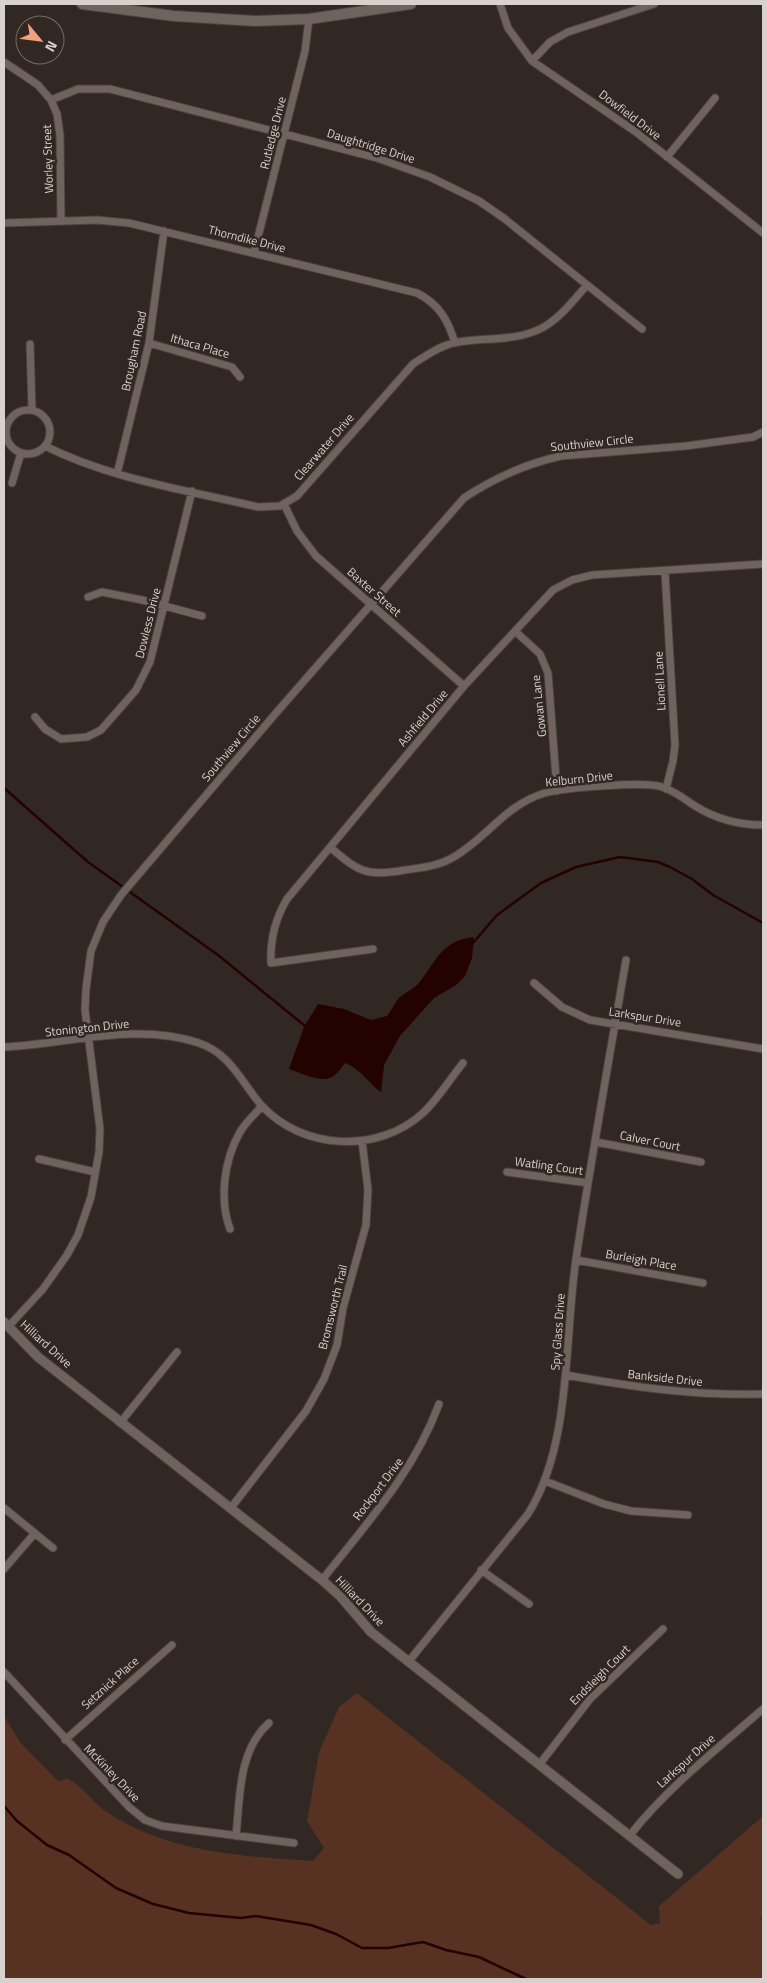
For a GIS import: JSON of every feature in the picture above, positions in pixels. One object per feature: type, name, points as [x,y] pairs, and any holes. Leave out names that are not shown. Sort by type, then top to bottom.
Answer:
[{"type":"main road","points":[[82,4],[96,7],[103,5],[174,16],[230,20],[309,19],[411,4]]},
{"type":"street","name":"Dowfield Drive","points":[[500,4],[501,14],[508,28],[532,61],[592,100],[668,157],[763,233]]},
{"type":"street","points":[[532,61],[550,42],[568,32],[654,4]]},
{"type":"street","name":"Rutledge Drive","points":[[254,253],[306,52],[309,19]]},
{"type":"street","name":"Worley Street","points":[[4,62],[38,85],[51,100],[60,124],[61,221]]},
{"type":"street","name":"Daughtridge Drive","points":[[51,100],[78,90],[110,89],[377,158],[456,188],[506,219],[642,329]]},
{"type":"street","points":[[668,157],[715,98]]},
{"type":"street","name":"Thorndike Drive","points":[[4,223],[108,220],[164,231],[417,293],[442,312],[455,343]]},
{"type":"street","name":"Brougham Road","points":[[117,474],[148,343],[164,231]]},
{"type":"street","name":"Clearwater Drive","points":[[284,504],[297,496],[401,375],[426,355],[455,343],[520,336],[541,328],[562,312],[587,285]]},
{"type":"street","name":"Ithaca Place","points":[[148,343],[232,367],[240,377]]},
{"type":"street","points":[[30,344],[32,410]]},
{"type":"street","points":[[32,410],[45,418],[49,424],[49,440],[45,446],[34,453],[22,453],[12,448],[7,440],[5,424],[17,413],[32,410]]},
{"type":"street","name":"Southview Circle","points":[[6,1325],[43,1289],[78,1234],[87,1210],[95,1172],[100,1129],[85,1010],[88,968],[96,936],[111,908],[456,506],[477,489],[515,470],[561,456],[686,446],[753,437],[763,432]]},
{"type":"street","points":[[45,446],[74,460],[117,474],[265,508],[284,504]]},
{"type":"street","points":[[12,483],[22,453]]},
{"type":"street","name":"Dowless Drive","points":[[35,717],[45,729],[61,739],[87,737],[101,730],[136,690],[150,662],[192,492]]},
{"type":"street","name":"Baxter Street","points":[[284,504],[305,544],[464,686]]},
{"type":"street","name":"Ashfield Drive","points":[[373,949],[271,963],[272,938],[280,913],[288,899],[464,686],[545,597],[572,580],[592,575],[665,572],[763,564]]},
{"type":"street","name":"Lionell Lane","points":[[665,572],[674,745],[673,761],[666,788]]},
{"type":"street","points":[[88,597],[102,592],[164,605],[202,616]]},
{"type":"street","name":"Gowan Lane","points":[[515,631],[540,654],[548,673],[557,791]]},
{"type":"street","name":"Kelburn Drive","points":[[331,848],[348,864],[367,873],[383,874],[433,866],[461,852],[517,805],[531,798],[557,791],[639,785],[666,788],[734,823],[763,825]]},
{"type":"street","name":"Spy Glass Drive","points":[[409,1661],[528,1514],[545,1481],[552,1461],[566,1375],[576,1260],[626,960]]},
{"type":"street","name":"Larkspur Drive","points":[[534,983],[562,1007],[575,1015],[590,1020],[763,1049]]},
{"type":"street","name":"Stonington Drive","points":[[4,1047],[135,1034],[199,1043],[227,1059],[262,1106],[280,1121],[309,1135],[329,1141],[362,1141],[389,1134],[412,1122],[434,1101],[463,1063]]},
{"type":"street","points":[[230,1229],[224,1212],[223,1199],[232,1151],[241,1131],[262,1106]]},
{"type":"street","name":"Bromsworth Trail","points":[[230,1509],[306,1411],[324,1379],[336,1345],[343,1308],[366,1225],[368,1190],[362,1141]]},
{"type":"street","name":"Calver Court","points":[[596,1142],[701,1162]]},
{"type":"street","points":[[39,1159],[95,1172]]},
{"type":"street","name":"Watling Court","points":[[507,1172],[588,1183]]},
{"type":"street","name":"Burleigh Place","points":[[576,1260],[702,1283]]},
{"type":"street","name":"Hilliard Drive","points":[[6,1325],[38,1357],[322,1580],[340,1596],[366,1626],[678,1874]]},
{"type":"street","points":[[120,1423],[176,1352]]},
{"type":"street","name":"Bankside Drive","points":[[566,1375],[651,1390],[727,1396],[763,1394]]},
{"type":"street","name":"Rockport Drive","points":[[322,1580],[412,1463],[427,1435],[439,1404]]},
{"type":"street","points":[[545,1481],[625,1510],[688,1515]]},
{"type":"street","points":[[4,1508],[53,1548]]},
{"type":"street","points":[[4,1570],[35,1533]]},
{"type":"street","points":[[481,1570],[529,1604]]},
{"type":"street","name":"Endsleigh Court","points":[[539,1765],[590,1698],[663,1629]]},
{"type":"street","name":"Setznick Place","points":[[65,1740],[172,1645]]},
{"type":"street","name":"McKinley Drive","points":[[4,1672],[65,1740],[129,1807],[145,1820],[162,1826],[294,1843]]},
{"type":"street","name":"Larkspur Drive","points":[[630,1836],[649,1811],[680,1780],[763,1710]]},
{"type":"street","points":[[236,1836],[242,1774],[255,1739],[269,1723]]},
{"type":"shaded area","points":[[474,937],[472,958],[465,976],[456,985],[434,998],[400,1036],[384,1065],[381,1092],[360,1072],[345,1063],[335,1075],[325,1079],[319,1079],[289,1069],[304,1027],[318,1004],[344,1009],[371,1020],[387,1016],[398,999],[417,985],[447,947],[463,939]]},
{"type":"shaded area","points":[[357,1693],[651,1925],[660,1923],[659,1906],[763,1816],[763,1912],[761,1919],[763,1922],[763,1979],[4,1979],[4,1716],[20,1742],[59,1782],[67,1778],[72,1781],[104,1810],[128,1824],[179,1844],[205,1850],[258,1857],[313,1861],[324,1848],[307,1821],[319,1752],[339,1707]]},
{"type":"waterway","points":[[4,788],[88,862],[218,955],[305,1026]]},
{"type":"waterway","points":[[473,943],[497,915],[541,883],[576,867],[620,857],[658,862],[670,867],[692,879],[713,895],[763,923]]},
{"type":"waterway","points":[[4,1806],[17,1821],[47,1845],[69,1855],[116,1888],[153,1904],[189,1913],[241,1918],[256,1916],[311,1925],[336,1934],[362,1948],[388,1948],[423,1942],[446,1950],[479,1957],[526,1979]]}]
